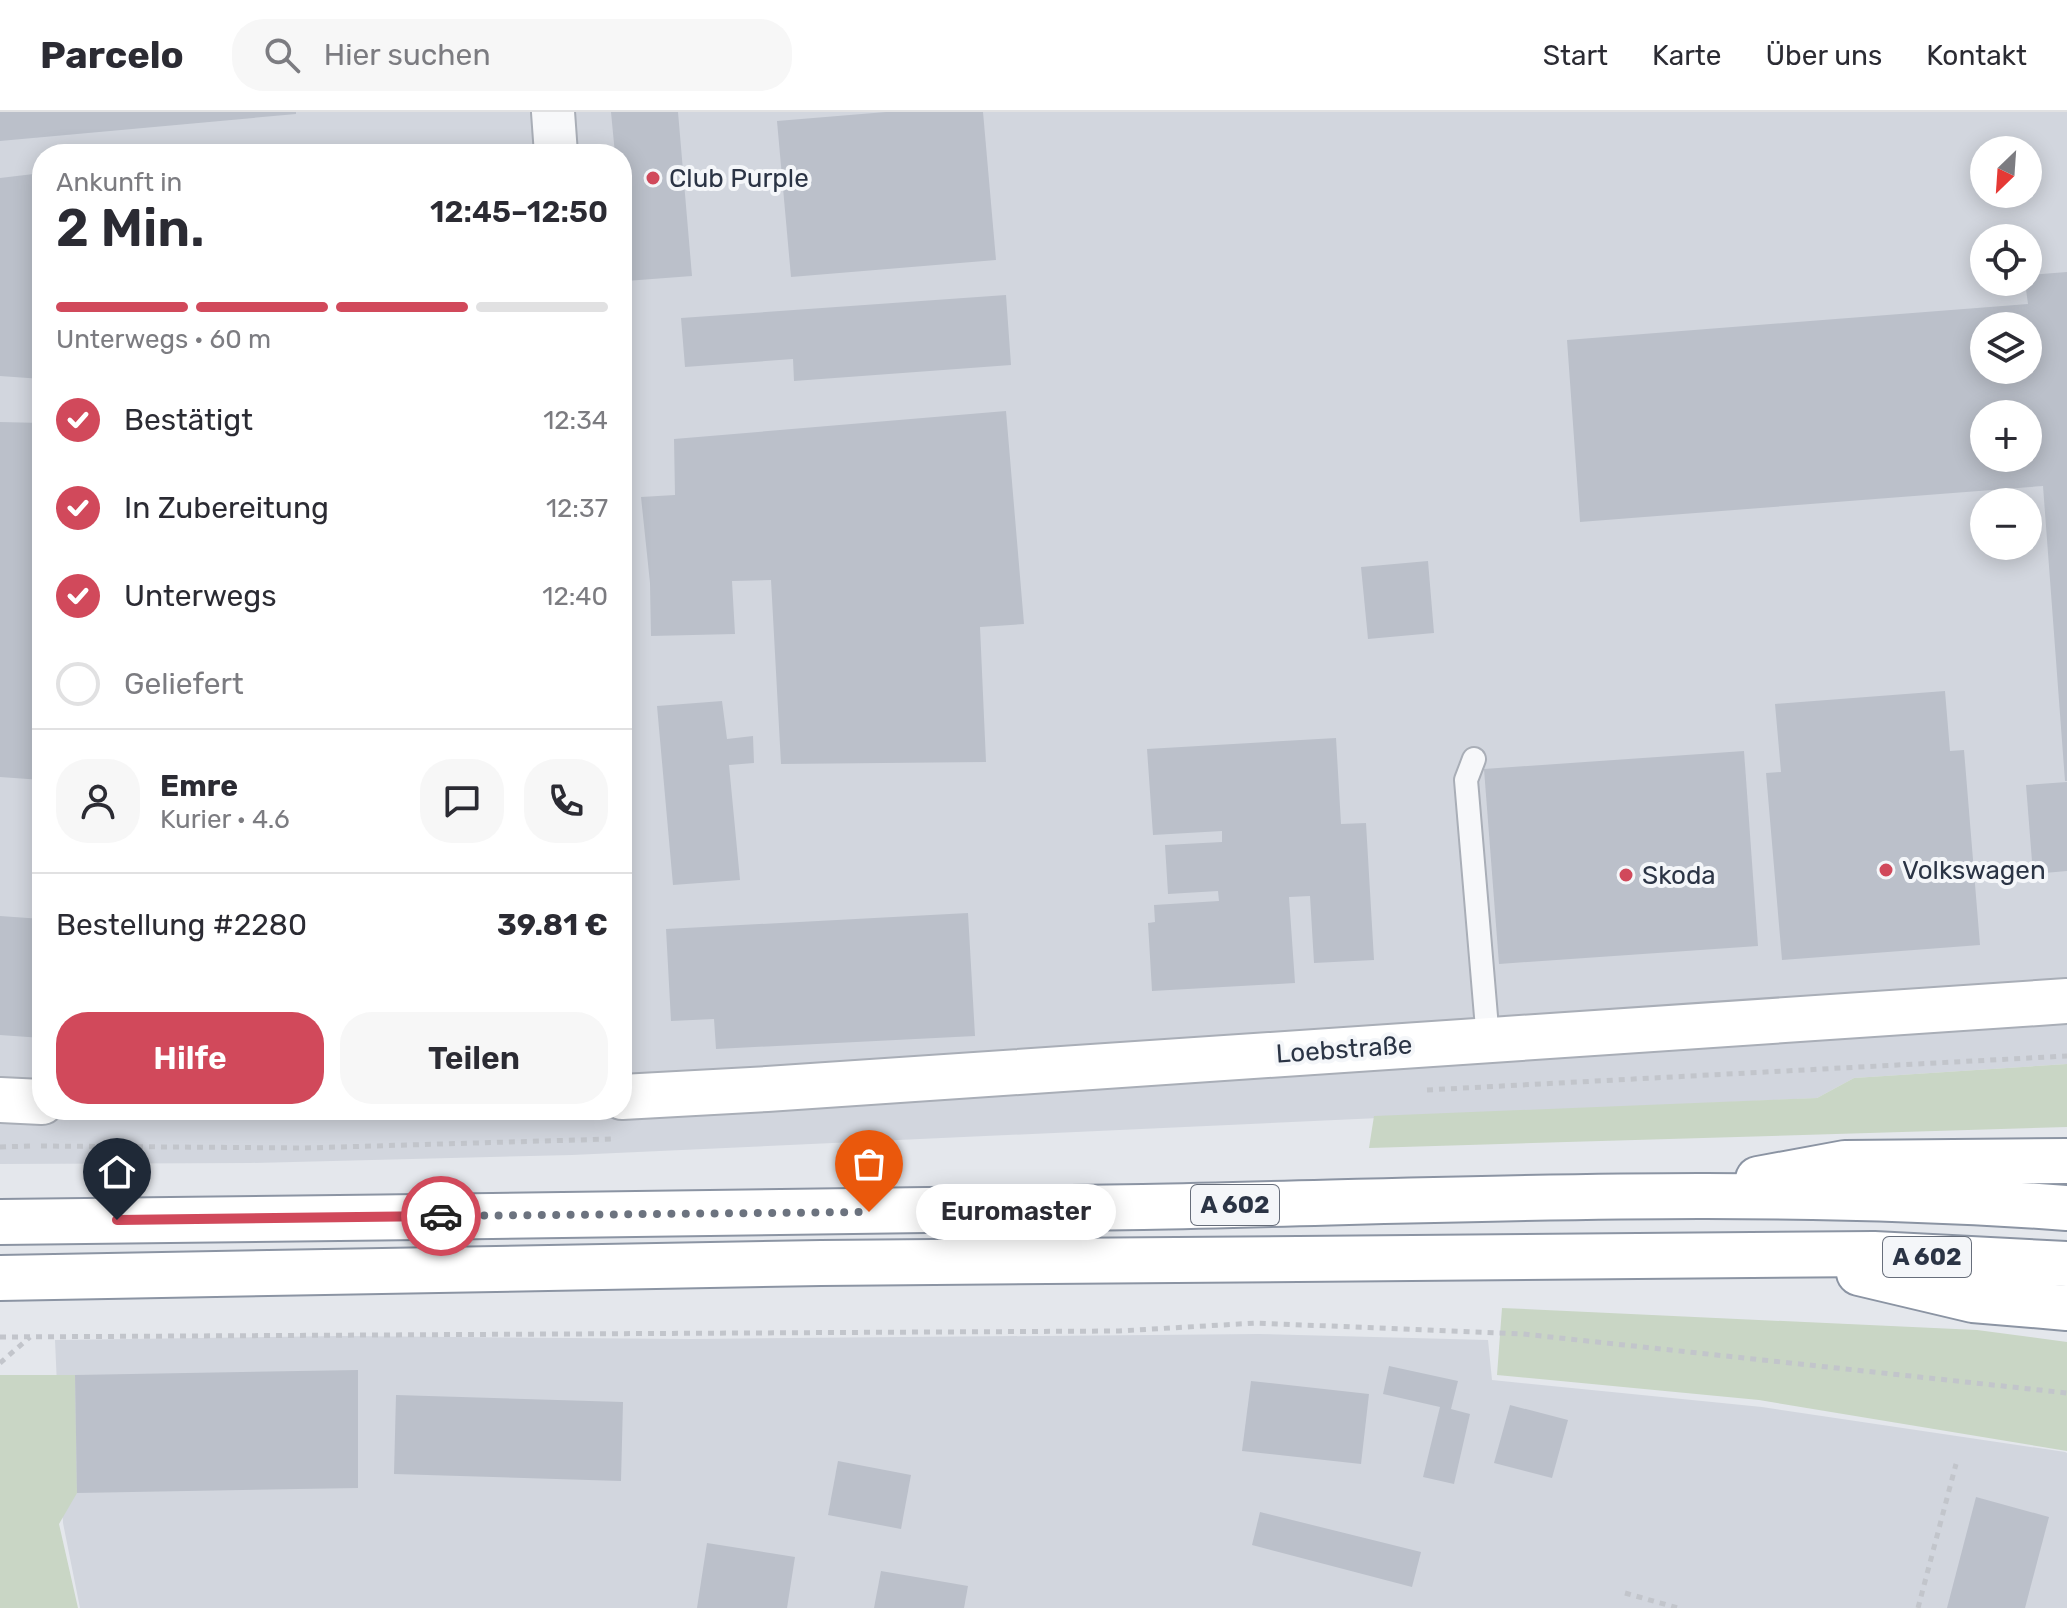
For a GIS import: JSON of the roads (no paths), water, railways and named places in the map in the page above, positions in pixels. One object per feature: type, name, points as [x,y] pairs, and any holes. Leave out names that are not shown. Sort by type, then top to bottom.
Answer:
[{"type":"main road","name":"Loebstraße","points":[[632,1096],[2067,1001]]},
{"type":"main road","points":[[0,1100],[32,1102]]},
{"type":"main road","points":[[1665,1196],[1845,1163],[2067,1161]]},
{"type":"main road","name":"A 602","points":[[0,1222],[821,1213],[1665,1196],[1923,1201],[2067,1208]]},
{"type":"main road","name":"A 602","points":[[0,1278],[837,1263],[1874,1254],[2067,1264]]},
{"type":"main road","points":[[1786,1256],[1973,1300],[2067,1308]]},
{"type":"street","points":[[553,112],[555,144]]},
{"type":"lane","points":[[1474,759],[1466,780],[1488,1040]]},
{"type":"place","name":"Club Purple","points":[[653,178]]},
{"type":"place","name":"Volkswagen","points":[[1886,870]]},
{"type":"place","name":"Skoda","points":[[1626,875]]},
{"type":"place","name":"Euromaster","points":[[869,1212]]}]
